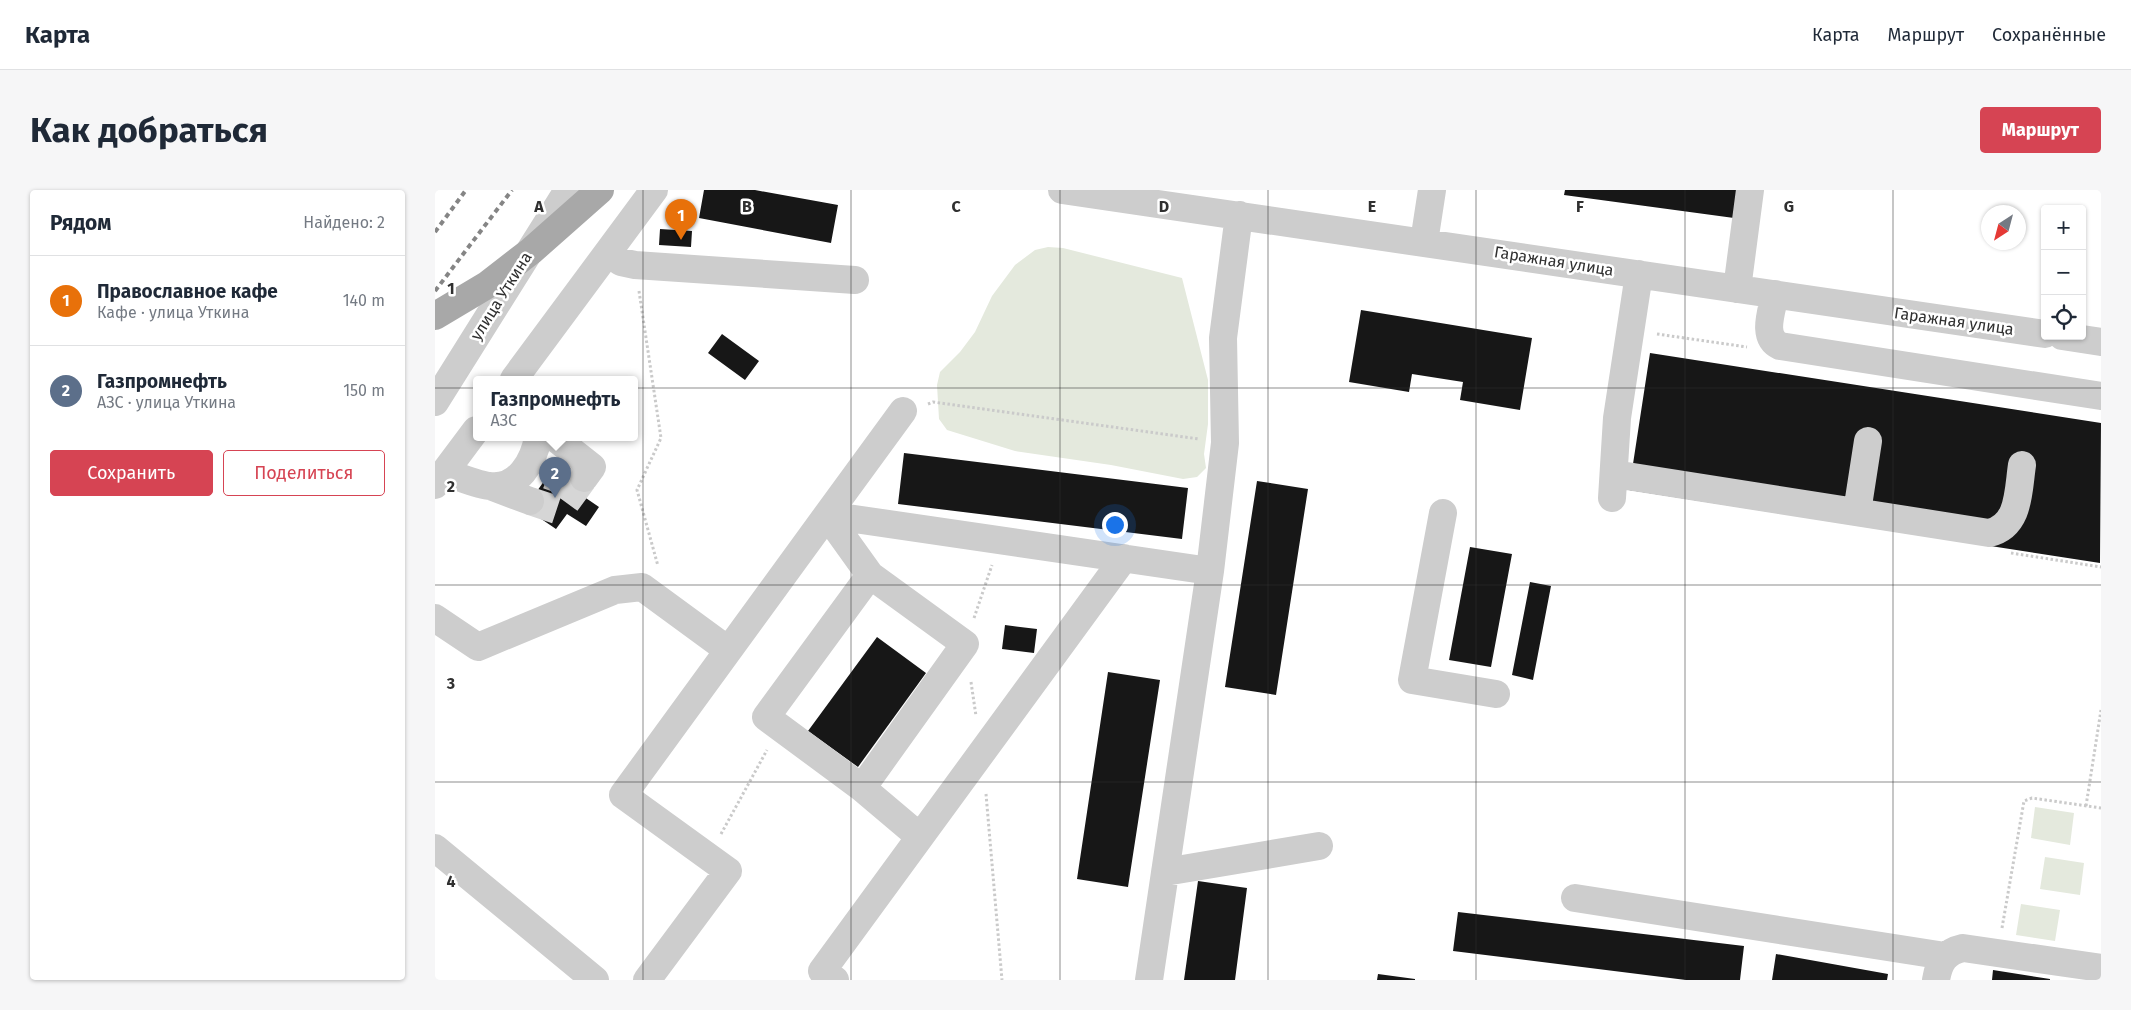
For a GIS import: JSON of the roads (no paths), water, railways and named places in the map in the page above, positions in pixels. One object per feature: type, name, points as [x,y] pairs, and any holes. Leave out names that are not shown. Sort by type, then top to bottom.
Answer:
[{"type":"main road","points":[[435,316],[487,285],[531,251],[600,190]]},
{"type":"street","name":"улица Уткина","points":[[435,402],[568,190]]},
{"type":"street","points":[[516,376],[654,190]]},
{"type":"street","name":"Гаражная улица","points":[[1062,190],[2041,333]]},
{"type":"street","points":[[1423,242],[1432,190]]},
{"type":"street","points":[[1737,289],[1750,190]]},
{"type":"street","points":[[1149,980],[1210,571],[1225,443],[1223,338],[1239,215]]},
{"type":"street","points":[[608,252],[621,262],[635,265],[855,280]]},
{"type":"street","points":[[1639,274],[1617,418],[1613,486],[1857,512],[1989,533],[1998,531],[2011,520],[2022,465]]},
{"type":"street","points":[[1775,294],[1769,334],[1772,341],[1780,346],[2101,396]]},
{"type":"street","points":[[2086,340],[2101,342]]},
{"type":"street","points":[[647,980],[728,871],[623,795],[903,411]]},
{"type":"street","points":[[440,478],[473,434]]},
{"type":"street","points":[[1857,512],[1868,441]]},
{"type":"street","points":[[440,478],[530,470],[586,474]]},
{"type":"street","points":[[1443,513],[1412,680],[1496,694]]},
{"type":"street","points":[[827,514],[1210,571]]},
{"type":"street","points":[[827,514],[870,575],[965,644],[863,788]]},
{"type":"street","points":[[835,980],[822,970],[1125,558]]},
{"type":"street","points":[[870,575],[767,717],[863,788],[920,837]]},
{"type":"street","points":[[435,618],[478,647],[615,590],[642,586],[728,650]]},
{"type":"street","points":[[1165,872],[1319,846]]},
{"type":"street","points":[[435,848],[595,980]]},
{"type":"street","points":[[1575,898],[1941,968],[1955,950],[1963,948],[2096,972]]},
{"type":"tunnel","points":[[548,475],[578,486]]},
{"type":"tunnel","points":[[530,501],[560,511],[584,478]]},
{"type":"railway","points":[[435,232],[466,190]]},
{"type":"railway","points":[[435,291],[512,190]]},
{"type":"place","name":"Православное кафе","points":[[681,240]]},
{"type":"place","name":"Газпромнефть","points":[[555,498]]}]
